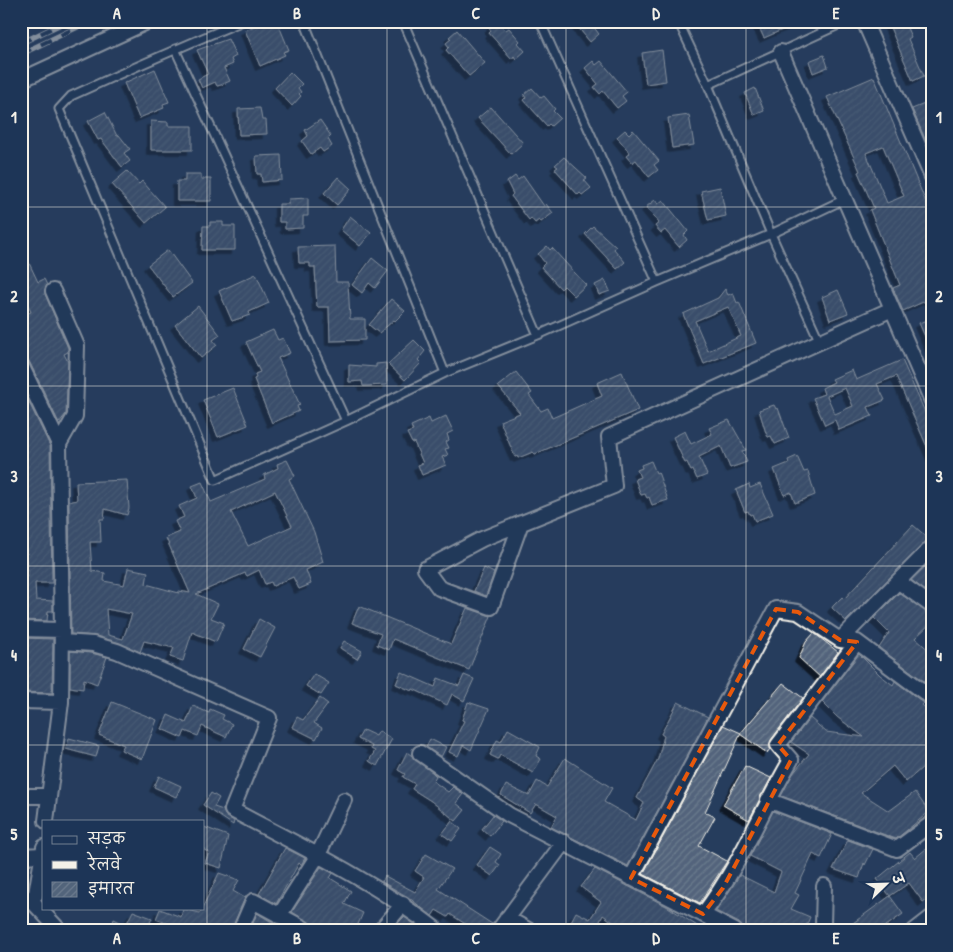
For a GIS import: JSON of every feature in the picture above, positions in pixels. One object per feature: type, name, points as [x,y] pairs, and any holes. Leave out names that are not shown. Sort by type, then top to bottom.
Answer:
[{"type":"street","points":[[21,80],[149,21]]},
{"type":"street","points":[[864,21],[932,177]]},
{"type":"street","points":[[781,52],[932,400]]},
{"type":"street","points":[[53,291],[77,346],[75,416],[59,444]]},
{"type":"street","points":[[521,524],[491,607],[439,588],[425,569],[482,539],[614,486],[609,437],[892,310]]},
{"type":"street","points":[[21,365],[59,444],[62,636],[61,702],[47,796],[46,820]]},
{"type":"street","points":[[840,640],[932,547]]},
{"type":"street","points":[[899,582],[932,606]]},
{"type":"street","points":[[631,878],[776,609],[798,612],[840,640],[857,642],[932,698]]},
{"type":"street","points":[[21,629],[62,636],[117,651],[269,718],[232,810],[318,855],[403,904],[438,931]]},
{"type":"street","points":[[703,914],[724,888],[768,800],[791,760],[778,745],[857,642]]},
{"type":"street","points":[[21,702],[61,702]]},
{"type":"street","points":[[420,753],[509,815],[735,931]]},
{"type":"street","points":[[21,796],[47,796]]},
{"type":"street","points":[[280,916],[318,855],[344,800]]},
{"type":"street","points":[[768,800],[897,849],[932,823]]},
{"type":"street","points":[[498,931],[564,842]]},
{"type":"street","points":[[21,856],[42,851]]},
{"type":"street","points":[[42,857],[36,894],[26,902],[60,931]]},
{"type":"street","points":[[824,886],[823,925],[825,931]]},
{"type":"street","points":[[240,931],[253,901],[303,928]]},
{"type":"street","points":[[380,931],[403,904]]},
{"type":"street","points":[[914,931],[932,917]]},
{"type":"street","points":[[507,918],[530,931]]},
{"type":"lane","points":[[243,21],[203,40],[176,48],[71,96],[59,109],[215,480],[346,421],[445,373],[538,335],[656,282],[771,234],[845,199]]},
{"type":"lane","points":[[304,21],[445,373]]},
{"type":"lane","points":[[402,21],[538,335]]},
{"type":"lane","points":[[540,21],[656,282]]},
{"type":"lane","points":[[678,21],[708,85],[771,234],[820,342]]},
{"type":"lane","points":[[708,85],[847,21]]},
{"type":"lane","points":[[176,48],[346,421]]},
{"type":"highlighted area","points":[[776,609],[798,612],[840,640],[857,642],[778,745],[791,760],[723,888],[703,914],[631,878]]},
{"type":"building","points":[[267,21],[277,21],[289,50],[283,52],[285,55],[260,66],[245,30]]},
{"type":"building","points":[[496,21],[506,30],[509,28],[520,41],[518,43],[525,51],[516,59],[514,56],[512,59],[489,33],[491,31],[489,28]]},
{"type":"building","points":[[573,21],[589,21],[599,34],[590,42]]},
{"type":"building","points":[[756,21],[802,21],[764,38]]},
{"type":"building","points":[[898,21],[904,21],[911,37],[908,39],[924,76],[913,81],[889,25]]},
{"type":"building","points":[[457,30],[485,63],[469,76],[446,50],[449,47],[446,43],[451,39],[449,37]]},
{"type":"building","points":[[228,39],[236,56],[231,59],[233,64],[224,68],[230,81],[217,86],[215,82],[202,88],[198,79],[208,74],[197,50]]},
{"type":"building","points":[[662,50],[666,81],[646,84],[642,53]]},
{"type":"building","points":[[824,55],[828,67],[813,73],[809,61]]},
{"type":"building","points":[[593,61],[596,65],[601,61],[627,92],[622,96],[626,101],[617,108],[603,91],[600,94],[594,87],[598,84],[585,68]]},
{"type":"building","points":[[155,69],[169,102],[163,104],[164,108],[139,118],[124,83]]},
{"type":"building","points":[[290,72],[302,84],[298,88],[301,96],[292,106],[275,88]]},
{"type":"building","points":[[874,77],[932,217],[932,298],[903,311],[893,288],[900,285],[870,210],[874,208],[858,172],[860,171],[827,97]],"holes":[[[883,146],[904,196],[887,203],[866,153]]]},
{"type":"building","points":[[532,88],[541,98],[544,96],[555,109],[553,111],[560,118],[551,126],[549,124],[547,126],[524,100],[526,98],[524,95]]},
{"type":"building","points":[[755,88],[764,111],[754,115],[745,93]]},
{"type":"building","points":[[932,101],[932,155],[912,109]]},
{"type":"building","points":[[491,107],[523,143],[511,154],[478,118]]},
{"type":"building","points":[[260,108],[262,120],[266,120],[267,134],[239,135],[238,109]]},
{"type":"building","points":[[105,112],[117,136],[119,135],[130,149],[124,153],[130,161],[122,167],[101,139],[98,140],[88,121]]},
{"type":"building","points":[[689,115],[694,145],[672,148],[668,118]]},
{"type":"building","points":[[320,120],[331,136],[328,139],[332,146],[323,152],[320,148],[311,154],[302,141],[308,136],[305,130]]},
{"type":"building","points":[[151,121],[168,122],[168,126],[192,126],[192,150],[151,150]]},
{"type":"building","points":[[625,130],[629,134],[633,130],[659,161],[654,165],[658,170],[649,177],[636,160],[632,163],[626,156],[630,153],[617,137]]},
{"type":"building","points":[[281,155],[282,180],[262,182],[261,174],[257,174],[256,156]]},
{"type":"building","points":[[564,157],[587,178],[584,180],[591,188],[582,195],[580,193],[578,195],[555,169],[558,167],[555,165]]},
{"type":"building","points":[[127,171],[139,184],[142,181],[165,207],[146,223],[112,184]]},
{"type":"building","points":[[185,174],[201,174],[201,179],[211,179],[211,201],[177,201],[177,181],[185,181]]},
{"type":"building","points":[[515,176],[518,180],[523,176],[544,206],[546,204],[553,213],[541,222],[539,220],[535,223],[531,218],[529,220],[511,196],[513,194],[507,182]]},
{"type":"building","points":[[338,177],[351,189],[337,205],[324,193]]},
{"type":"building","points":[[720,187],[726,216],[708,220],[701,191]]},
{"type":"building","points":[[308,198],[308,216],[303,216],[303,228],[285,229],[285,222],[279,222],[279,204],[289,204],[289,199]]},
{"type":"building","points":[[655,200],[658,204],[663,200],[688,231],[684,235],[687,240],[679,247],[665,230],[661,233],[655,226],[659,223],[646,207]]},
{"type":"building","points":[[350,216],[371,233],[360,246],[341,230]]},
{"type":"building","points":[[210,222],[223,222],[223,226],[235,226],[235,250],[202,250],[203,226],[210,226]]},
{"type":"building","points":[[593,226],[616,247],[614,249],[625,262],[617,269],[585,234]]},
{"type":"building","points":[[21,246],[38,282],[44,279],[47,285],[45,294],[68,348],[68,352],[64,354],[68,362],[66,414],[59,423],[29,361],[21,356],[21,316],[31,312],[21,289]]},
{"type":"building","points":[[335,246],[336,282],[348,282],[350,319],[365,319],[365,340],[330,341],[329,307],[317,307],[315,267],[310,267],[310,263],[299,263],[298,247]]},
{"type":"building","points":[[547,246],[550,250],[552,248],[586,285],[574,296],[564,286],[561,289],[541,267],[545,263],[538,254]]},
{"type":"building","points":[[168,250],[192,283],[173,297],[148,265]]},
{"type":"building","points":[[372,258],[388,271],[375,288],[369,283],[362,293],[352,285]]},
{"type":"building","points":[[256,274],[269,303],[249,312],[250,315],[232,321],[219,291]]},
{"type":"building","points":[[605,280],[610,291],[599,295],[595,285]]},
{"type":"building","points":[[725,289],[728,295],[733,293],[737,303],[739,302],[756,343],[704,364],[683,314],[718,298]],"holes":[[[728,307],[741,336],[708,351],[695,321]]]},
{"type":"building","points":[[838,290],[848,313],[830,320],[822,297]]},
{"type":"building","points":[[391,299],[405,311],[379,333],[369,325]]},
{"type":"building","points":[[198,306],[220,335],[213,340],[217,345],[201,358],[175,325]]},
{"type":"building","points":[[932,318],[932,352],[919,323]]},
{"type":"building","points":[[273,330],[278,340],[283,338],[290,353],[278,358],[300,405],[297,406],[299,411],[272,423],[254,379],[256,378],[255,374],[260,372],[246,342]]},
{"type":"building","points":[[414,340],[425,351],[418,360],[421,363],[405,380],[388,364]]},
{"type":"building","points":[[902,360],[932,428],[932,458],[896,376],[877,384],[885,400],[868,407],[872,416],[839,430],[835,420],[825,425],[813,398],[824,394],[822,388],[834,382],[832,379],[852,370],[856,380]],"holes":[[[845,388],[853,406],[835,414],[827,396]]]},
{"type":"building","points":[[386,363],[387,385],[363,386],[362,381],[349,382],[349,365],[376,367],[376,364]]},
{"type":"building","points":[[516,372],[532,393],[529,395],[541,411],[548,408],[552,418],[602,396],[597,383],[622,372],[638,410],[535,454],[533,452],[518,458],[517,456],[515,457],[500,421],[520,413],[498,386]]},
{"type":"building","points":[[21,386],[50,446],[52,583],[35,583],[36,600],[53,601],[53,611],[48,611],[47,621],[21,620],[21,577],[28,577],[27,550],[21,550]]},
{"type":"building","points":[[233,388],[248,425],[218,437],[203,400]]},
{"type":"building","points":[[774,405],[776,409],[778,408],[789,438],[775,444],[771,436],[768,437],[766,433],[759,410]]},
{"type":"building","points":[[446,416],[453,431],[447,434],[449,440],[446,442],[449,448],[445,449],[448,455],[442,457],[446,465],[422,475],[418,465],[423,463],[414,442],[412,443],[407,433],[413,431],[411,426],[429,418],[431,423]]},
{"type":"building","points":[[729,420],[746,450],[742,451],[747,462],[730,468],[721,446],[699,457],[707,475],[697,479],[687,462],[685,463],[673,437],[685,431],[691,444],[712,434],[709,428]]},
{"type":"building","points":[[797,456],[804,472],[808,471],[815,495],[795,503],[791,492],[784,495],[774,469],[789,463],[788,460]]},
{"type":"building","points":[[287,460],[295,476],[289,479],[314,532],[323,562],[306,570],[311,584],[299,589],[293,577],[273,586],[271,582],[265,584],[259,570],[247,576],[245,573],[196,594],[218,604],[211,618],[224,623],[216,642],[192,632],[183,661],[170,657],[174,648],[144,641],[140,652],[95,636],[71,634],[69,502],[77,500],[76,482],[127,480],[129,508],[127,515],[105,509],[104,519],[100,519],[101,542],[90,542],[92,571],[105,573],[104,581],[124,585],[128,568],[148,572],[146,584],[179,593],[179,591],[190,593],[166,538],[180,532],[175,521],[184,517],[179,506],[197,498],[192,486],[202,482],[211,502],[265,479],[264,475],[278,468],[277,464]],"holes":[[[275,491],[292,526],[248,546],[231,512]],[[106,609],[132,614],[123,639],[108,635]]]},
{"type":"building","points":[[651,461],[656,473],[658,472],[668,500],[652,505],[649,497],[647,498],[645,494],[641,495],[635,479],[640,477],[637,470],[642,468],[641,465]]},
{"type":"building","points":[[749,484],[750,488],[760,484],[773,514],[755,521],[752,514],[750,515],[748,511],[745,512],[736,490]]},
{"type":"building","points":[[913,525],[929,539],[846,621],[832,608],[833,606],[842,597],[844,599]]},
{"type":"building","points":[[932,560],[932,594],[931,595],[911,580]]},
{"type":"building","points":[[484,568],[494,573],[486,596],[474,591]]},
{"type":"building","points":[[899,593],[932,615],[932,622],[915,638],[932,653],[932,687],[879,648],[889,633],[874,618]]},
{"type":"building","points":[[359,606],[451,644],[467,608],[491,616],[469,670],[393,639],[389,650],[377,645],[381,634],[352,623]]},
{"type":"building","points":[[259,619],[275,628],[260,657],[244,649]]},
{"type":"building","points":[[814,633],[838,652],[820,677],[799,658],[806,642]]},
{"type":"building","points":[[21,638],[53,639],[52,693],[21,692]]},
{"type":"building","points":[[344,641],[362,651],[357,659],[340,648]]},
{"type":"building","points":[[70,651],[107,657],[97,684],[84,679],[83,689],[70,687]]},
{"type":"building","points":[[859,654],[893,685],[895,681],[924,703],[922,705],[932,714],[932,759],[906,782],[893,766],[861,793],[889,811],[915,792],[929,812],[896,839],[781,796],[792,775],[809,754],[791,742],[810,718],[826,732],[864,737],[837,717],[822,702]]},
{"type":"building","points":[[401,672],[435,687],[438,678],[459,686],[464,675],[474,679],[464,701],[452,694],[447,705],[413,689],[412,691],[396,684]]},
{"type":"building","points":[[314,674],[329,683],[321,695],[306,686]]},
{"type":"building","points":[[783,683],[803,698],[771,740],[770,749],[767,753],[740,734]]},
{"type":"building","points":[[320,698],[328,704],[314,723],[322,728],[316,739],[292,727],[297,717],[303,720]]},
{"type":"building","points":[[112,702],[157,720],[142,759],[121,750],[124,745],[99,735]]},
{"type":"building","points":[[468,702],[489,709],[471,750],[463,745],[458,756],[449,752],[464,721],[462,720]]},
{"type":"building","points":[[678,702],[708,717],[628,866],[551,827],[557,816],[536,804],[530,813],[501,795],[506,785],[529,796],[537,781],[547,787],[565,758],[612,788],[604,802],[636,820],[644,803],[637,798],[658,759],[664,736],[661,734]]},
{"type":"building","points":[[193,706],[209,713],[210,709],[224,715],[222,719],[232,724],[226,737],[202,726],[198,736],[185,731],[182,738],[162,729],[168,715],[186,723]]},
{"type":"building","points":[[723,725],[741,733],[705,812],[715,817],[699,846],[727,861],[700,903],[643,874]]},
{"type":"building","points":[[508,729],[540,747],[536,756],[541,759],[533,773],[500,755],[498,759],[490,755],[497,740],[501,742]]},
{"type":"building","points":[[363,730],[376,736],[379,731],[392,739],[377,766],[369,761],[375,751],[371,749],[372,746],[358,739]]},
{"type":"building","points":[[69,738],[99,746],[96,757],[66,749]]},
{"type":"building","points":[[430,739],[446,747],[441,757],[426,747]]},
{"type":"building","points":[[407,752],[436,776],[433,781],[448,792],[453,787],[463,794],[456,803],[465,810],[456,821],[412,789],[415,784],[403,777],[405,774],[398,770]]},
{"type":"building","points":[[745,766],[771,778],[749,820],[723,805]]},
{"type":"building","points":[[159,776],[181,786],[176,797],[154,787]]},
{"type":"building","points":[[211,793],[219,798],[214,807],[223,810],[225,815],[234,821],[233,825],[203,805]]},
{"type":"building","points":[[773,811],[832,834],[821,858],[813,854],[795,893],[799,895],[791,909],[810,917],[804,931],[744,931],[739,923],[716,911],[740,875],[774,892],[781,872],[750,856]]},
{"type":"building","points":[[493,815],[502,821],[490,836],[482,829]]},
{"type":"building","points":[[452,821],[461,829],[452,841],[442,834]]},
{"type":"building","points":[[205,827],[228,836],[221,868],[205,863],[209,852],[205,850]]},
{"type":"building","points":[[848,840],[873,849],[865,865],[864,863],[859,878],[833,869]]},
{"type":"building","points":[[932,844],[932,895],[923,902],[909,883],[890,896],[877,879],[910,852],[915,858]]},
{"type":"building","points":[[490,847],[501,854],[496,862],[500,865],[492,876],[477,865]]},
{"type":"building","points":[[285,848],[305,858],[301,865],[299,863],[276,904],[259,894]]},
{"type":"building","points":[[426,854],[452,869],[438,889],[492,924],[489,931],[476,931],[450,914],[448,917],[436,910],[432,916],[408,897],[382,882],[385,876],[415,892],[424,877],[415,871]]},
{"type":"building","points":[[321,867],[333,873],[330,878],[351,891],[344,904],[363,913],[355,931],[311,931],[310,923],[292,912]]},
{"type":"building","points":[[595,869],[668,907],[705,931],[626,931],[603,915],[595,931],[566,931],[576,912],[590,919],[601,902],[581,887]]},
{"type":"building","points":[[219,873],[239,880],[233,891],[245,898],[231,931],[172,931],[174,926],[156,919],[160,910],[181,917],[183,910],[200,913],[201,910],[205,910],[205,902]]},
{"type":"building","points":[[890,896],[903,914],[879,931],[842,931]]},
{"type":"building","points":[[133,911],[152,918],[146,931],[117,931],[111,928],[114,919],[126,925]]},
{"type":"building","points":[[257,913],[275,924],[290,931],[250,931]]},
{"type":"building","points":[[404,917],[422,930],[414,926],[411,930],[408,928],[406,930],[398,923]]},
{"type":"railway","points":[[21,43],[67,21]]},
{"type":"railway","points":[[21,54],[90,21]]}]
